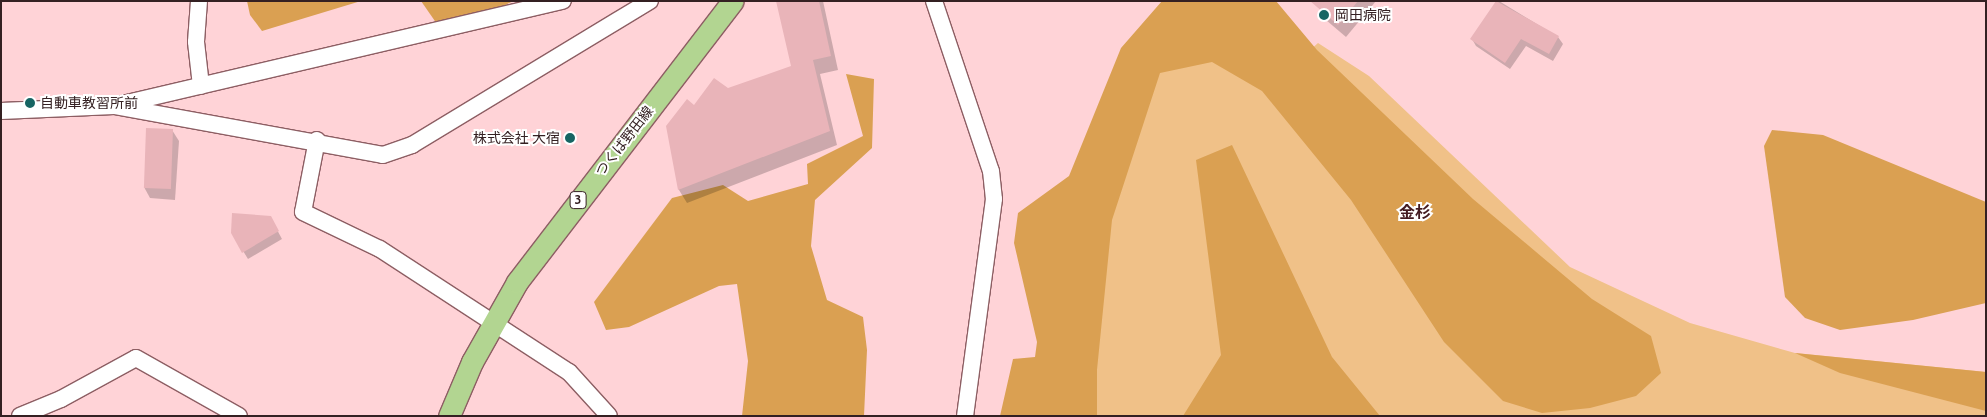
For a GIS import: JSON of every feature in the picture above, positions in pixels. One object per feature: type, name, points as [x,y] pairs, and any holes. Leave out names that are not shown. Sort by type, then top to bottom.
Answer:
[{"type":"main road","name":"つくば野田線","points":[[449,416],[492,323],[553,233],[733,1]]},
{"type":"street","points":[[200,1],[196,42],[201,86]]},
{"type":"street","points":[[1,111],[114,106],[563,1]]},
{"type":"street","points":[[114,106],[317,140],[383,155],[412,146],[650,1]]},
{"type":"street","points":[[934,1],[990,171],[994,199],[964,416]]},
{"type":"street","points":[[317,140],[303,212],[380,249],[569,372],[609,416]]},
{"type":"street","points":[[20,416],[62,399],[136,358],[239,416]]},
{"type":"shaded area","points":[[247,1],[361,1],[262,31],[250,15]]},
{"type":"shaded area","points":[[421,1],[513,1],[446,37]]},
{"type":"shaded area","points":[[1162,1],[1276,1],[1317,50],[1473,199],[1592,299],[1651,336],[1661,373],[1636,396],[1590,408],[1542,413],[1503,401],[1444,342],[1351,200],[1262,91],[1212,62],[1160,73],[1112,220],[1097,370],[1097,416],[1000,416],[1013,359],[1035,357],[1037,342],[1014,243],[1018,213],[1069,176],[1121,48]]},
{"type":"shaded area","points":[[1208,6],[1270,86],[1318,43],[1369,76],[1570,267],[1690,323],[1795,353],[1986,372],[1986,416],[1089,416],[1104,131]]},
{"type":"shaded area","points":[[846,74],[874,79],[872,148],[815,200],[811,246],[827,300],[863,317],[867,350],[864,416],[742,416],[748,361],[737,284],[719,286],[629,327],[606,330],[594,302],[672,198],[723,185],[748,201],[808,184],[807,164],[863,136]]},
{"type":"shaded area","points":[[1772,130],[1823,135],[1986,202],[1986,303],[1913,320],[1840,330],[1805,318],[1785,297],[1764,146]]},
{"type":"shaded area","points":[[1232,145],[1332,357],[1380,416],[1183,416],[1221,355],[1196,160]]},
{"type":"shaded area","points":[[1795,353],[1986,372],[1986,411],[1840,373]]},
{"type":"building","points":[[776,1],[819,1],[831,56],[813,60],[830,131],[678,190],[666,126],[687,99],[694,105],[714,78],[728,88],[791,66]]},
{"type":"building","points":[[1310,1],[1358,1],[1338,25]]},
{"type":"building","points":[[1496,1],[1559,36],[1549,54],[1521,39],[1505,63],[1470,39]]},
{"type":"building","points":[[146,128],[173,129],[171,189],[144,188]]},
{"type":"building","points":[[232,213],[271,216],[279,231],[242,253],[231,233]]},
{"type":"place","name":"岡田病院","points":[[1324,15]]},
{"type":"place","name":"自動車教習所前","points":[[30,103]]},
{"type":"place","name":"株式会社 大宿","points":[[570,138]]},
{"type":"district","name":"金杉","points":[[1415,212]]}]
